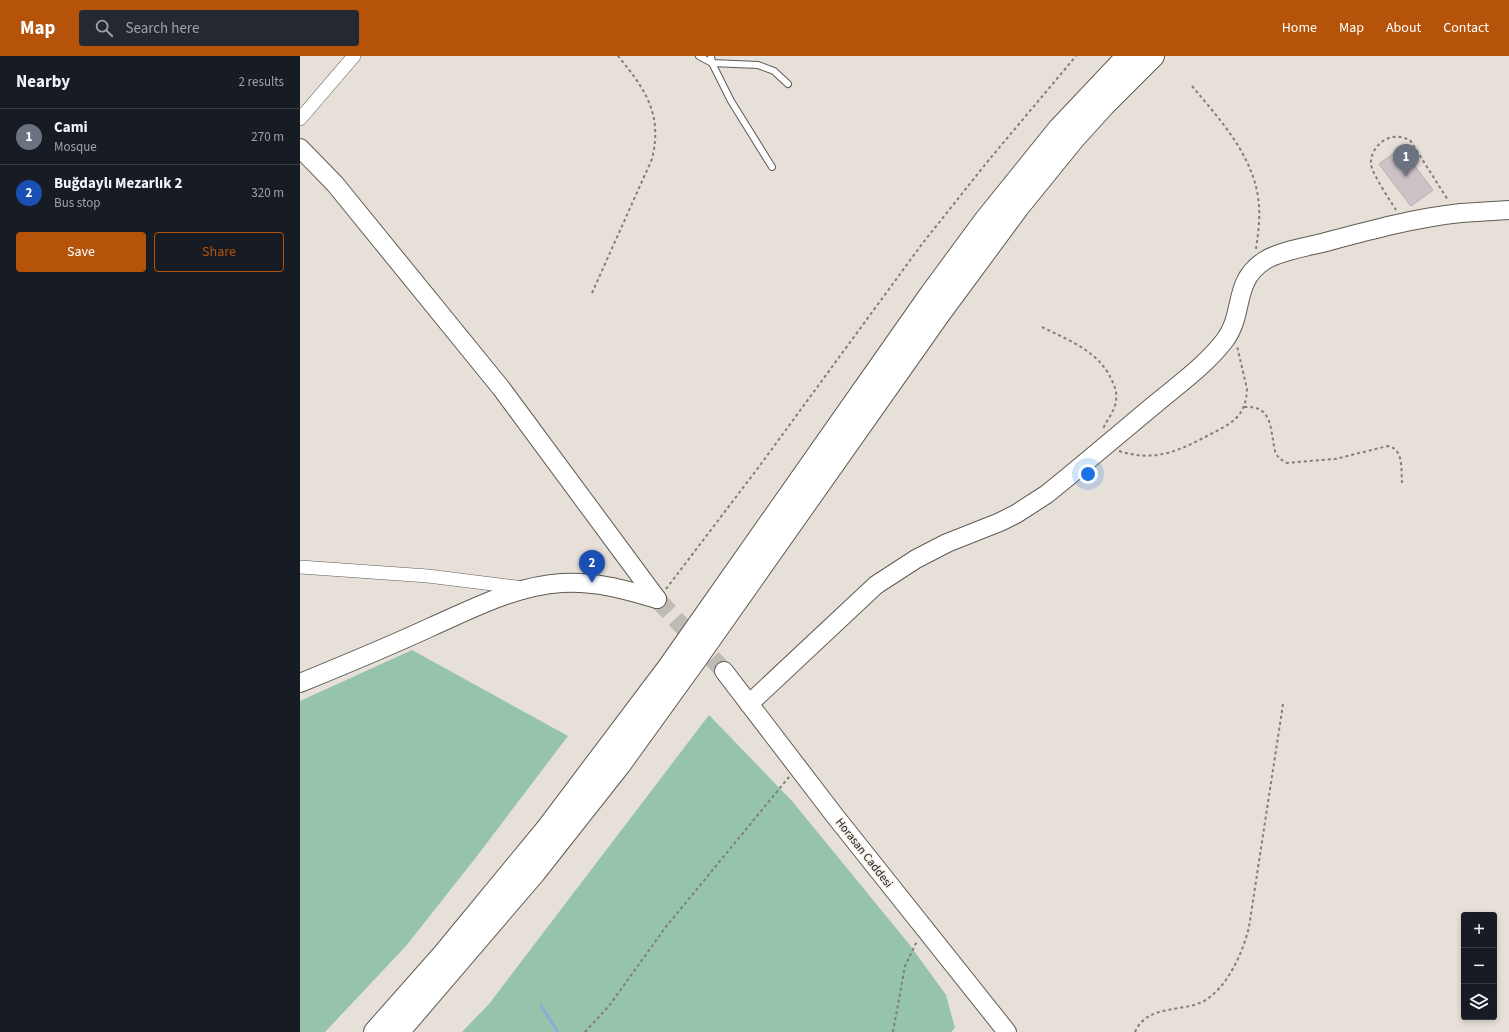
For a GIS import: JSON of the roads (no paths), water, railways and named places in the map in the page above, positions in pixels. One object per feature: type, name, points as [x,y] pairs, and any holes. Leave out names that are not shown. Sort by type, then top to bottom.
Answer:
[{"type":"highway","points":[[375,1032],[439,960],[547,829],[669,667],[931,294],[984,222],[1059,129],[1128,56]]},
{"type":"highway","points":[[402,1028],[534,873],[620,764],[695,660],[938,314],[1018,207],[1094,117],[1154,56]]},
{"type":"street","points":[[300,119],[354,56]]},
{"type":"street","points":[[300,148],[335,184],[501,388],[658,599],[623,589],[592,584],[562,583],[528,588],[490,600],[380,650],[300,683]]},
{"type":"street","points":[[749,704],[876,585],[931,551],[1000,522],[1021,511],[1047,494],[1192,373],[1220,345],[1233,327],[1238,311],[1242,288],[1254,269],[1272,256],[1403,224],[1457,214],[1509,210]]},
{"type":"street","points":[[300,567],[428,576],[528,588]]},
{"type":"street","name":"Horasan Caddesi","points":[[724,671],[797,767],[1007,1032]]},
{"type":"lane","points":[[699,56],[712,63],[758,65],[774,72],[788,84]]},
{"type":"lane","points":[[711,56],[712,63],[731,101],[772,168]]},
{"type":"waterway","points":[[541,1006],[558,1032]]},
{"type":"tunnel","points":[[657,599],[724,671]]},
{"type":"place","name":"Cami","points":[[1406,177]]},
{"type":"place","name":"Buğdaylı Mezarlık 2","points":[[592,583]]}]
